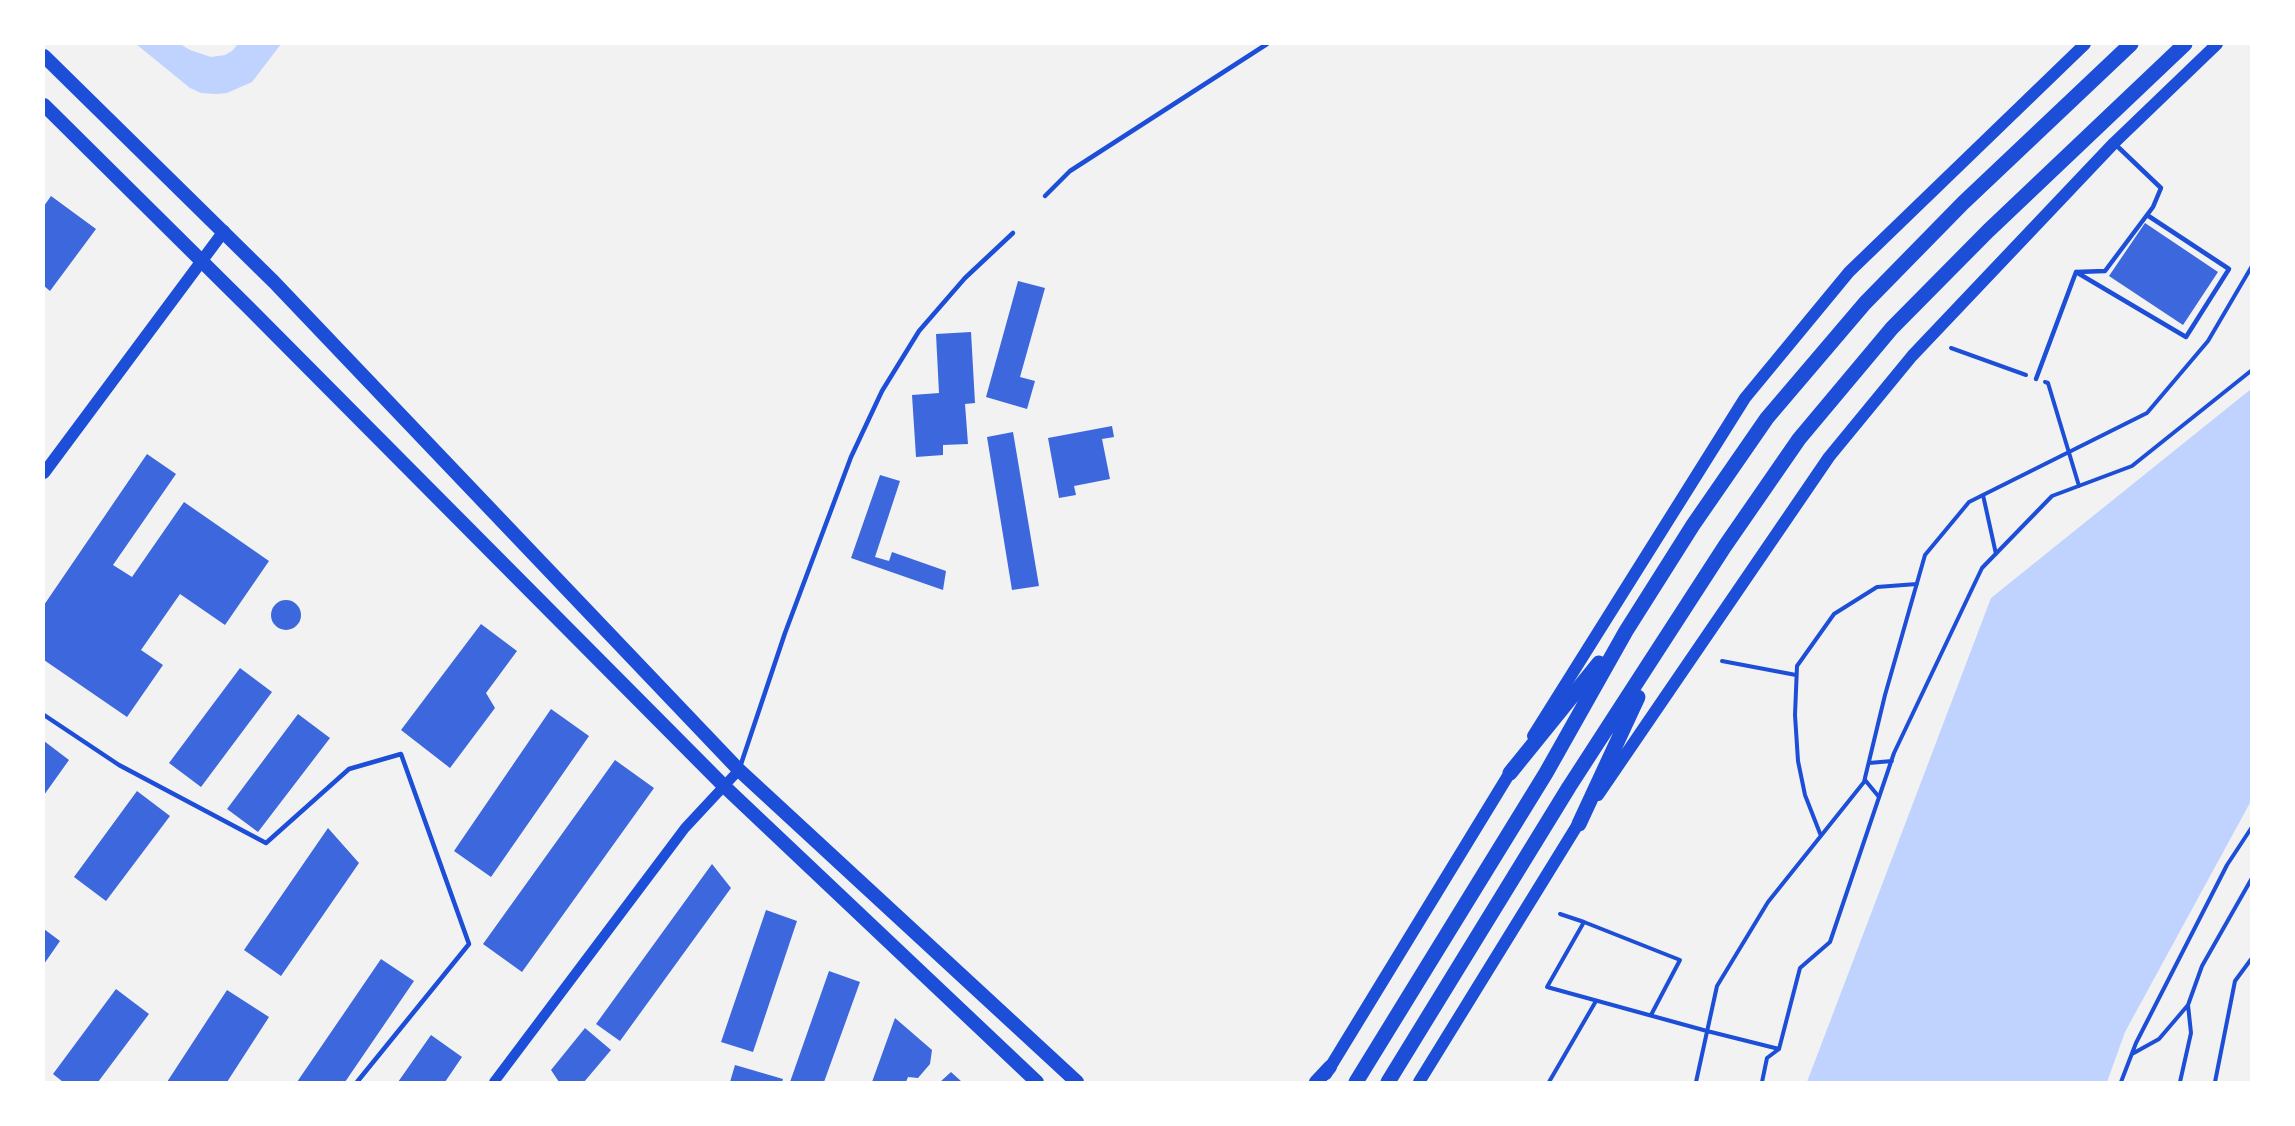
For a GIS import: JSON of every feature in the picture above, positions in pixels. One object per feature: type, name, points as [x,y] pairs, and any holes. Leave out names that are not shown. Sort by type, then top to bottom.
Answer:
[{"type":"highway","points":[[1356,1083],[1546,773],[1626,631],[1693,525],[1767,418],[1858,312],[1963,203],[2131,44]]},
{"type":"highway","points":[[1388,1083],[1569,787],[1725,546],[1799,439],[1892,328],[1988,231],[2185,44]]},
{"type":"highway","points":[[1509,773],[1626,631]]},
{"type":"highway","points":[[1579,824],[1659,650]]},
{"type":"main road","points":[[1321,1083],[1509,773],[1745,398],[1849,272],[2085,44]]},
{"type":"main road","points":[[1419,1083],[1579,824],[1829,458],[1912,356],[2114,143],[2217,44]]},
{"type":"main road","points":[[44,56],[224,231],[740,770],[1077,1083]]},
{"type":"main road","points":[[44,105],[724,786],[1037,1083]]},
{"type":"main road","points":[[44,473],[224,231]]},
{"type":"main road","points":[[1316,1083],[1330,1067]]},
{"type":"street","points":[[494,1083],[685,828],[740,770]]},
{"type":"lane","points":[[1045,196],[1070,171],[1267,44]]},
{"type":"lane","points":[[2076,272],[2105,270],[2146,215],[2161,188],[2114,143]]},
{"type":"lane","points":[[2076,272],[2186,337],[2229,269],[2146,215]]},
{"type":"lane","points":[[740,770],[785,633],[851,457],[882,391],[919,331],[965,278],[1013,233]]},
{"type":"lane","points":[[2036,379],[2076,272]]},
{"type":"lane","points":[[44,715],[118,765],[266,843],[349,769],[401,754],[469,944],[357,1083]]},
{"type":"path","points":[[1696,1083],[1717,986],[1768,902],[1865,780],[1884,695],[1925,555],[1969,502],[2146,413],[2208,341],[2252,266]]},
{"type":"path","points":[[1951,348],[2048,383],[2079,486]]},
{"type":"path","points":[[1762,1083],[1767,1058],[1779,1048],[1800,968],[1830,942],[1892,761],[1982,568],[2052,496],[2132,466],[2252,370]]},
{"type":"path","points":[[1983,495],[1996,554]]},
{"type":"path","points":[[1821,836],[1805,795],[1798,761],[1795,715],[1797,666],[1834,614],[1877,587],[1917,584]]},
{"type":"path","points":[[1722,661],[1796,675]]},
{"type":"path","points":[[1869,762],[1892,761]]},
{"type":"path","points":[[1865,780],[1879,797]]},
{"type":"path","points":[[2121,1083],[2131,1054],[2227,865],[2252,827]]},
{"type":"path","points":[[2131,1054],[2159,1039],[2188,1005],[2202,966],[2252,878]]},
{"type":"path","points":[[1560,914],[1680,960],[1651,1016]]},
{"type":"path","points":[[1584,922],[1547,987],[1707,1031],[1779,1048]]},
{"type":"path","points":[[2215,1083],[2235,981],[2252,958]]},
{"type":"path","points":[[1549,1083],[1596,1001]]},
{"type":"path","points":[[2180,1083],[2192,1033],[2188,1005]]},
{"type":"water","points":[[136,44],[180,44],[211,57],[225,55],[238,44],[281,44],[252,82],[227,93],[216,94],[201,93],[190,88]]},
{"type":"water","points":[[2251,389],[2251,801],[2125,1032],[2107,1082],[1807,1082],[1991,598]]},
{"type":"building","points":[[51,196],[96,229],[50,291],[44,286],[44,206]]},
{"type":"building","points":[[2145,223],[2218,272],[2183,325],[2109,276]]},
{"type":"building","points":[[1018,281],[1045,288],[1020,377],[1035,381],[1027,409],[986,397]]},
{"type":"building","points":[[971,332],[975,403],[965,404],[968,444],[943,445],[943,455],[916,457],[912,395],[939,393],[936,334]]},
{"type":"building","points":[[1112,426],[1114,437],[1102,439],[1110,479],[1074,486],[1076,495],[1059,498],[1048,438]]},
{"type":"building","points":[[1013,432],[1039,586],[1012,590],[987,437]]},
{"type":"building","points":[[147,454],[176,474],[113,565],[132,577],[184,502],[269,561],[225,625],[180,594],[141,650],[163,665],[127,717],[44,660],[44,605]]},
{"type":"building","points":[[880,475],[900,481],[875,557],[889,561],[892,552],[946,571],[943,590],[851,558]]},
{"type":"building","points":[[286,600],[296,605],[301,615],[296,625],[286,630],[276,625],[271,615],[276,605]]},
{"type":"building","points":[[481,624],[517,651],[486,693],[495,708],[450,768],[401,730]]},
{"type":"building","points":[[240,668],[272,692],[201,787],[169,763]]},
{"type":"building","points":[[551,709],[589,736],[491,877],[454,851]]},
{"type":"building","points":[[298,714],[330,738],[258,832],[227,809]]},
{"type":"building","points":[[44,741],[69,760],[44,795]]},
{"type":"building","points":[[615,760],[654,788],[522,972],[483,944]]},
{"type":"building","points":[[137,791],[170,816],[106,901],[74,877]]},
{"type":"building","points":[[328,828],[359,863],[281,976],[244,950]]},
{"type":"building","points":[[712,864],[731,888],[620,1041],[596,1024]]},
{"type":"building","points":[[766,910],[797,921],[753,1052],[721,1042]]},
{"type":"building","points":[[44,929],[60,941],[44,964]]},
{"type":"building","points":[[381,959],[414,981],[345,1082],[297,1082]]},
{"type":"building","points":[[829,971],[860,982],[824,1082],[790,1082]]},
{"type":"building","points":[[116,989],[149,1014],[98,1082],[63,1082],[53,1074]]},
{"type":"building","points":[[227,990],[269,1017],[227,1082],[167,1082]]},
{"type":"building","points":[[895,1018],[932,1050],[930,1064],[918,1078],[908,1077],[906,1082],[872,1082]]},
{"type":"building","points":[[585,1028],[611,1050],[584,1082],[559,1082],[551,1070]]},
{"type":"building","points":[[431,1035],[462,1057],[445,1082],[398,1082]]},
{"type":"building","points":[[735,1065],[783,1079],[782,1082],[730,1082]]},
{"type":"building","points":[[951,1072],[962,1082],[940,1082]]}]
